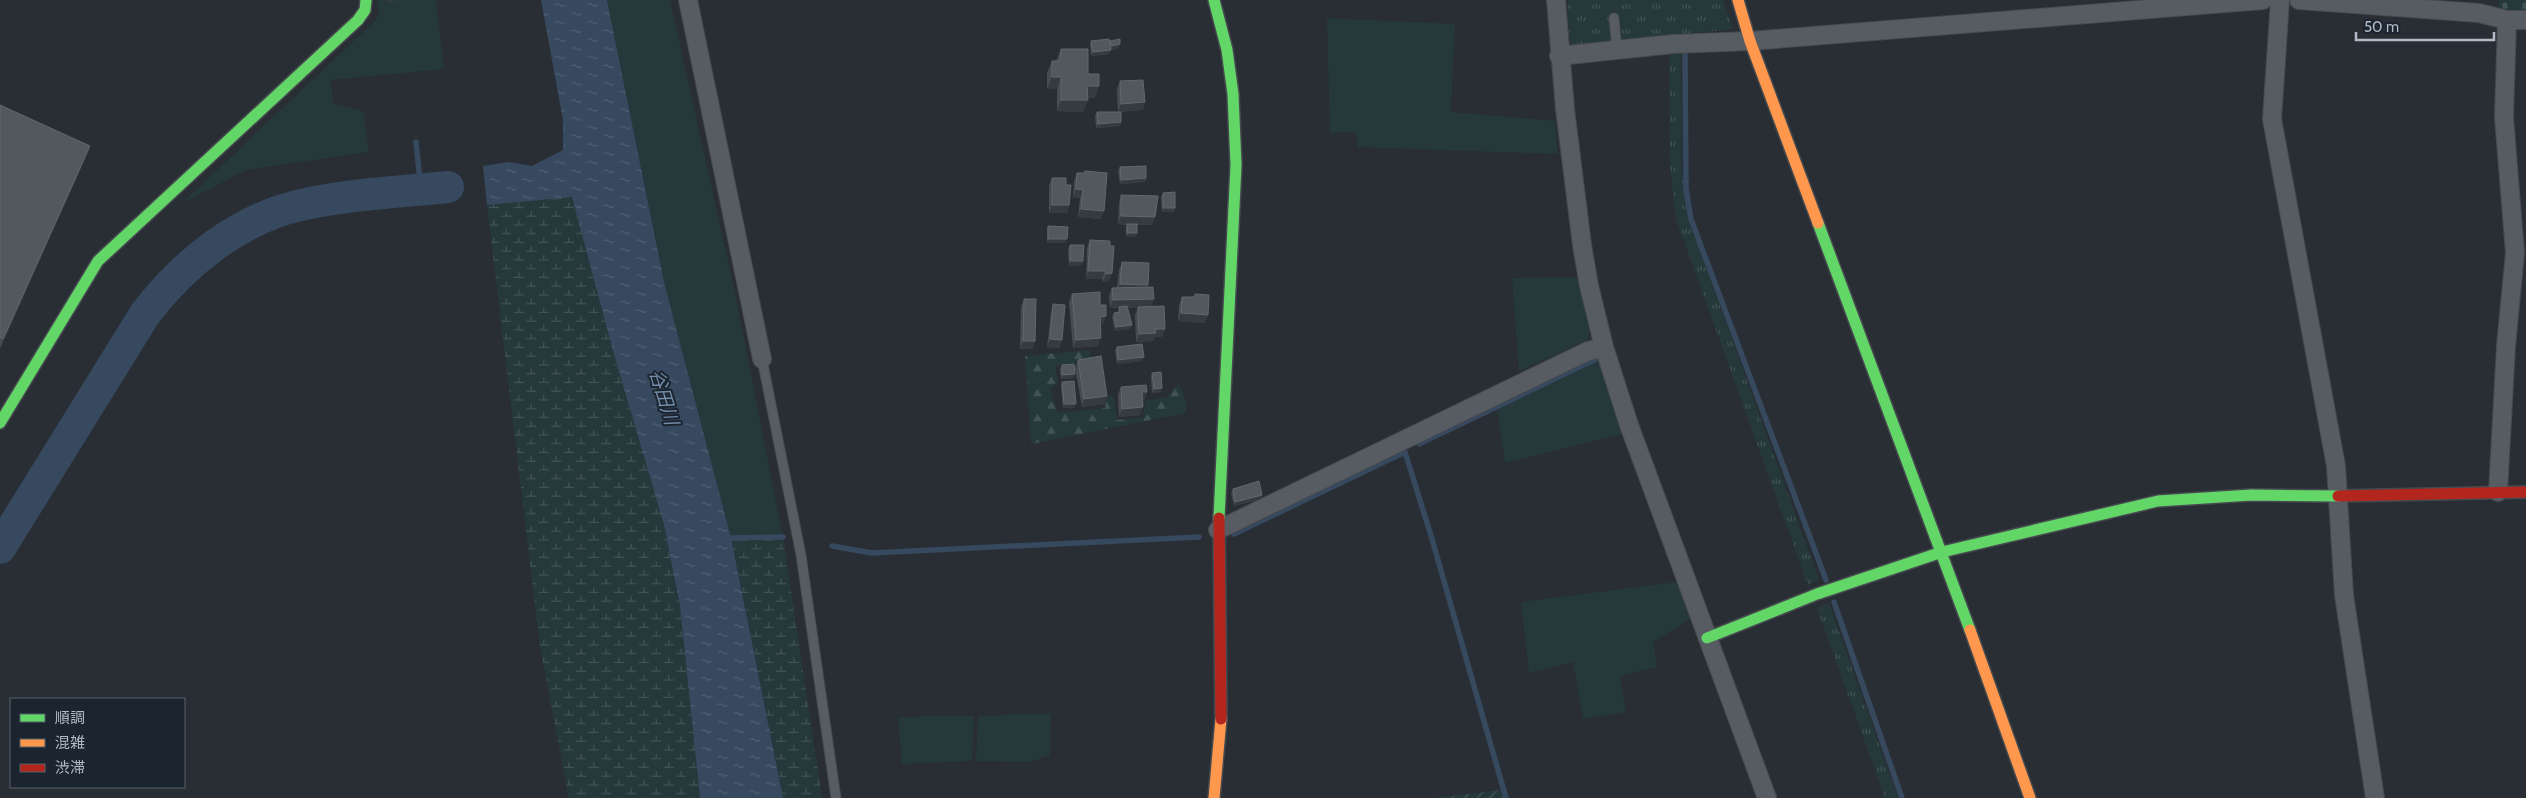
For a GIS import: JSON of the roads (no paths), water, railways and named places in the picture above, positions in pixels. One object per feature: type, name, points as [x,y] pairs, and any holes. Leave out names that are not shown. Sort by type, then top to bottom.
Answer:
[{"type":"street","points":[[0,423],[98,261],[355,22],[362,15],[366,6],[366,0]]},
{"type":"street","points":[[688,0],[762,359]]},
{"type":"street","points":[[1214,0],[1227,50],[1236,131],[1233,254],[1228,297],[1218,530],[1221,717],[1214,798]]},
{"type":"street","points":[[1556,0],[1560,56],[1586,272],[1604,347],[1629,425],[1767,798]]},
{"type":"street","points":[[1738,0],[1750,41],[1942,552],[2030,798]]},
{"type":"street","points":[[1560,56],[1673,44],[1750,41],[2263,0]]},
{"type":"street","points":[[2280,0],[2272,119],[2336,466],[2344,595],[2376,798]]},
{"type":"street","points":[[2299,0],[2482,6],[2508,20],[2526,20]]},
{"type":"street","points":[[2498,492],[2506,346],[2515,253],[2504,117],[2508,20]]},
{"type":"street","points":[[1218,530],[1588,351],[1604,347]]},
{"type":"street","points":[[1707,638],[1817,594],[1942,552],[2158,500],[2251,495],[2339,496],[2526,492]]},
{"type":"lane","points":[[1614,18],[1617,51]]},
{"type":"lane","points":[[762,359],[801,555],[836,798]]},
{"type":"water","name":"谷田川","points":[[541,0],[607,0],[664,282],[731,538],[783,798],[700,798],[680,606],[664,525],[613,351],[572,197],[487,205],[483,166],[509,162],[532,166],[563,150],[563,120]]},
{"type":"waterway","points":[[1685,55],[1686,189],[1691,219],[1826,580]]},
{"type":"waterway","points":[[416,142],[421,190]]},
{"type":"waterway","points":[[0,548],[145,314],[194,261],[234,232],[255,221],[301,205],[337,198],[448,187]]},
{"type":"waterway","points":[[1419,444],[1598,358]]},
{"type":"waterway","points":[[1234,534],[1405,452],[1432,539],[1506,798]]},
{"type":"waterway","points":[[724,541],[731,538],[783,537]]},
{"type":"waterway","points":[[832,546],[872,553],[1199,537]]},
{"type":"waterway","points":[[1834,602],[1902,798]]}]
